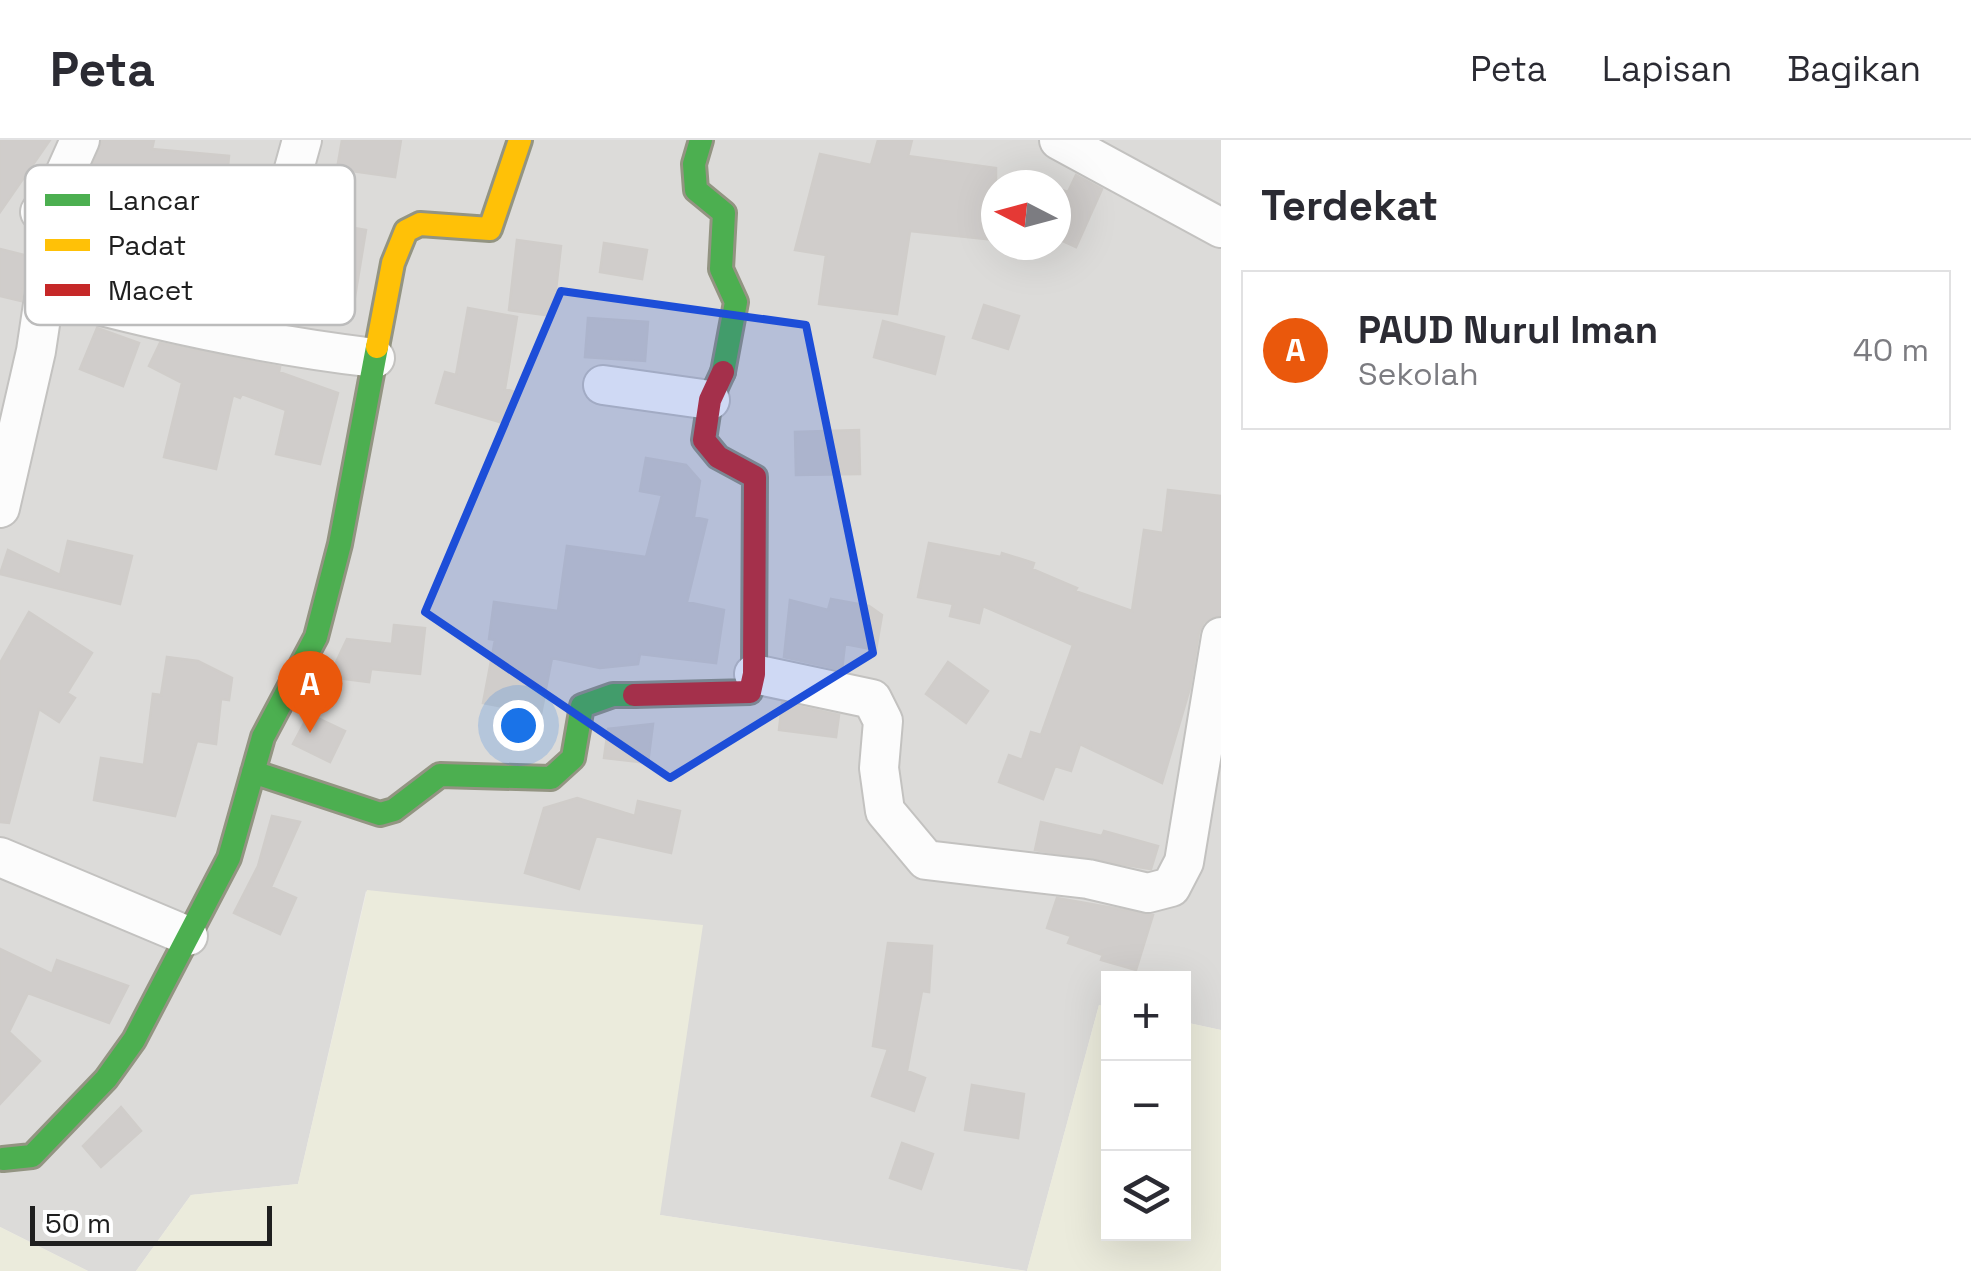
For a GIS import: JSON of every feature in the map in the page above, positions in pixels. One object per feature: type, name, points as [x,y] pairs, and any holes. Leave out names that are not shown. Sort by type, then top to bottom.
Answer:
[{"type":"street","points":[[66,165],[80,140]]},
{"type":"street","points":[[295,165],[302,140]]},
{"type":"street","points":[[3,1159],[32,1156],[106,1079],[134,1040],[229,858],[264,737],[316,638],[387,285],[406,231],[420,224],[490,229],[520,140]]},
{"type":"street","points":[[253,772],[380,814],[394,810],[440,775],[551,778],[566,773],[573,764],[582,706],[613,695],[750,692],[754,674],[755,477],[718,457],[704,440],[710,400],[721,383],[736,302],[721,269],[724,213],[696,190],[694,164],[701,140]]},
{"type":"street","points":[[1059,140],[1221,228]]},
{"type":"street","points":[[0,508],[38,325]]},
{"type":"street","points":[[177,325],[375,358]]},
{"type":"street","points":[[247,338],[251,325]]},
{"type":"street","points":[[603,385],[710,400]]},
{"type":"street","points":[[754,674],[872,699],[883,721],[879,768],[885,811],[926,860],[1088,879],[1148,892],[1171,887],[1184,862],[1221,637]]},
{"type":"street","points":[[0,857],[188,936]]},
{"type":"highlighted area","points":[[561,291],[806,325],[873,653],[670,778],[425,612]]},
{"type":"shaded area","points":[[0,140],[1221,140],[1221,1030],[1191,1024],[1191,971],[1101,971],[1101,1005],[1027,1271],[660,1215],[366,891],[298,1184],[191,1195],[136,1271],[88,1271],[0,1227]]},
{"type":"shaded area","points":[[367,890],[703,925],[660,1215],[1025,1271],[136,1271],[191,1195],[298,1184]]},
{"type":"shaded area","points":[[1099,1005],[1101,1241],[1191,1241],[1191,1024],[1221,1030],[1221,1271],[1027,1271]]},
{"type":"shaded area","points":[[0,1227],[88,1271],[0,1271]]},
{"type":"building","points":[[0,140],[50,140],[33,165],[25,165],[25,176],[0,212]]},
{"type":"building","points":[[102,140],[154,140],[152,149],[229,156],[228,165],[92,165]]},
{"type":"building","points":[[342,140],[401,140],[395,177],[355,171],[355,165],[338,165]]},
{"type":"building","points":[[878,140],[912,140],[908,156],[996,168],[981,170],[981,238],[910,231],[897,314],[819,304],[826,255],[795,250],[820,154],[871,165]]},
{"type":"building","points":[[1076,175],[1102,189],[1076,247],[1071,245],[1071,186]]},
{"type":"building","points":[[355,228],[366,230],[355,297]]},
{"type":"building","points":[[517,240],[561,246],[553,316],[509,310]]},
{"type":"building","points":[[604,243],[647,250],[642,279],[600,272]]},
{"type":"building","points":[[0,249],[25,255],[21,301],[0,296]]},
{"type":"building","points":[[984,305],[1019,316],[1008,349],[973,338]]},
{"type":"building","points":[[468,308],[517,317],[505,389],[515,392],[506,424],[436,403],[445,372],[456,375]]},
{"type":"building","points":[[588,318],[648,322],[645,361],[585,357]]},
{"type":"building","points":[[883,321],[944,337],[935,374],[874,357]]},
{"type":"building","points":[[97,328],[139,343],[123,386],[80,369]]},
{"type":"building","points":[[160,343],[280,367],[279,372],[338,393],[320,464],[276,454],[286,410],[242,394],[240,398],[233,395],[216,469],[164,457],[182,383],[149,366]]},
{"type":"building","points":[[859,430],[860,474],[796,475],[795,432]]},
{"type":"building","points":[[646,458],[686,465],[700,481],[694,517],[707,520],[687,602],[724,610],[716,663],[640,654],[638,664],[600,668],[552,658],[541,714],[483,703],[495,640],[489,639],[494,602],[558,611],[567,546],[646,557],[662,495],[640,491]]},
{"type":"building","points":[[1168,490],[1221,496],[1221,615],[1204,622],[1199,632],[1190,688],[1162,783],[1080,744],[1071,771],[1055,766],[1043,799],[999,782],[1009,755],[1022,760],[1031,732],[1041,735],[1073,645],[983,606],[979,623],[950,616],[953,604],[918,597],[929,543],[1001,557],[1002,553],[1034,563],[1032,569],[1077,588],[1075,591],[1132,611],[1144,530],[1163,533]]},
{"type":"building","points":[[68,541],[132,556],[120,604],[0,574],[8,550],[60,575]]},
{"type":"building","points":[[831,599],[869,606],[882,615],[876,650],[845,644],[842,670],[784,657],[790,600],[828,610]]},
{"type":"building","points":[[29,612],[92,653],[67,693],[75,698],[59,722],[39,709],[9,823],[0,822],[0,663]]},
{"type":"building","points":[[394,625],[425,628],[420,674],[371,669],[369,682],[329,677],[347,639],[392,644]]},
{"type":"building","points":[[167,657],[198,661],[232,678],[229,700],[221,699],[216,744],[197,741],[175,816],[94,800],[101,758],[144,765],[153,694],[161,695]]},
{"type":"building","points":[[948,662],[988,691],[966,723],[926,694]]},
{"type":"building","points":[[782,703],[839,715],[836,737],[779,730]]},
{"type":"building","points":[[309,714],[345,731],[330,762],[293,744]]},
{"type":"building","points":[[653,724],[648,763],[604,758],[608,729]]},
{"type":"building","points":[[577,798],[635,816],[638,801],[680,811],[671,853],[596,836],[579,889],[525,873],[544,808]]},
{"type":"building","points":[[272,816],[300,822],[271,887],[296,898],[280,934],[234,913],[258,866]]},
{"type":"building","points":[[1041,822],[1102,836],[1104,831],[1158,846],[1151,869],[1035,850]]},
{"type":"building","points":[[1057,898],[1153,915],[1136,970],[1101,960],[1103,955],[1068,943],[1071,936],[1047,928]]},
{"type":"building","points":[[888,943],[932,946],[929,992],[922,991],[907,1071],[925,1078],[914,1111],[872,1096],[888,1049],[873,1046]]},
{"type":"building","points":[[0,949],[52,974],[57,960],[128,986],[109,1023],[28,993],[9,1032],[40,1061],[0,1104]]},
{"type":"building","points":[[972,1085],[1024,1094],[1018,1138],[965,1130]]},
{"type":"building","points":[[121,1107],[141,1131],[101,1167],[83,1146]]},
{"type":"building","points":[[902,1143],[933,1154],[921,1189],[890,1178]]},
{"type":"traffic: fast","points":[[701,140],[694,164],[696,190],[724,213],[721,269],[736,302],[723,372]]},
{"type":"traffic: fast","points":[[3,1159],[32,1156],[106,1079],[134,1040],[229,858],[263,737],[316,637],[340,544],[377,347]]},
{"type":"traffic: fast","points":[[253,772],[380,814],[394,810],[440,775],[551,778],[573,758],[582,706],[613,695],[634,695]]},
{"type":"traffic: slow","points":[[377,347],[393,263],[406,231],[420,224],[490,229],[520,140]]},
{"type":"traffic: jam","points":[[634,695],[750,692],[754,674],[755,477],[718,457],[704,440],[710,400],[723,372]]},
{"type":"place","name":"PAUD Nurul Iman","points":[[310,733]]}]
